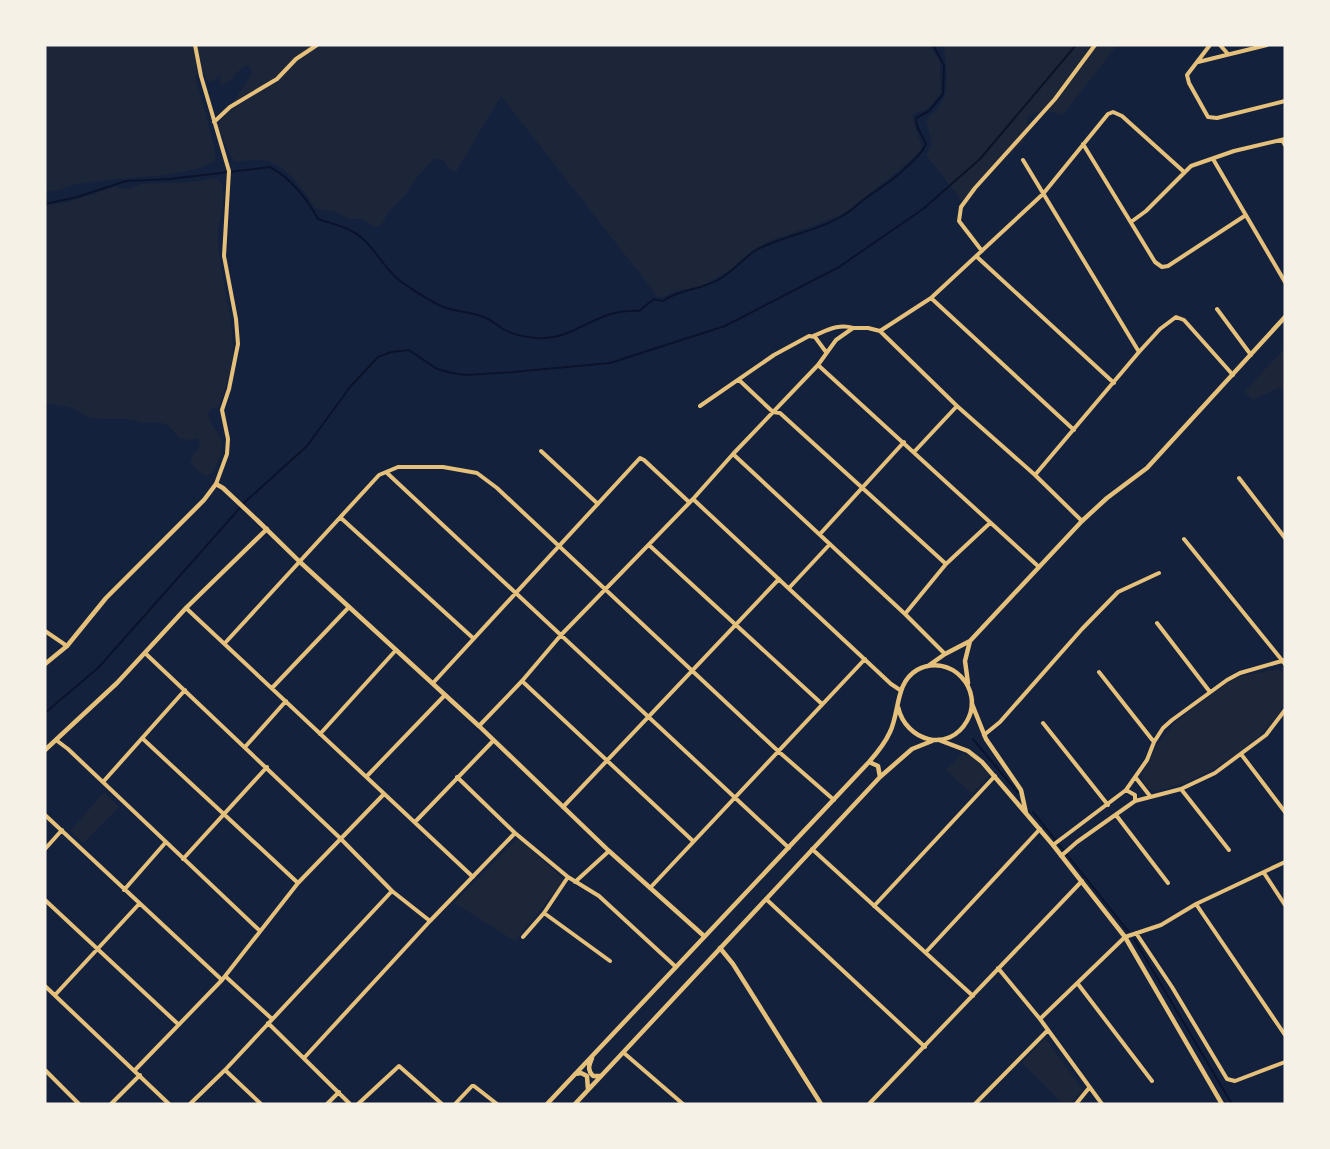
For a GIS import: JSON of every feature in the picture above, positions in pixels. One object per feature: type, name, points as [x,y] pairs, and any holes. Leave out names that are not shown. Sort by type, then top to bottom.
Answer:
[{"type":"street","points":[[45,664],[67,646],[106,598],[204,500],[216,484],[227,454],[228,439],[222,410],[229,389],[238,344],[236,319],[224,256],[229,171],[201,76],[195,45]]},
{"type":"street","points":[[214,122],[230,107],[277,79],[297,59],[316,45]]},
{"type":"street","points":[[982,251],[960,221],[961,207],[975,188],[1055,99],[1095,45]]},
{"type":"street","points":[[1210,45],[1188,75],[1189,83],[1208,117],[1217,118],[1285,101]]},
{"type":"street","points":[[1220,45],[1228,55]]},
{"type":"street","points":[[1197,62],[1267,45]]},
{"type":"street","points":[[880,330],[932,297],[1043,194],[1108,114],[1119,114],[1184,171]]},
{"type":"street","points":[[1131,222],[1154,204],[1184,171],[1201,161],[1283,140],[1285,145]]},
{"type":"street","points":[[1083,144],[1155,262],[1162,267],[1168,266],[1246,215]]},
{"type":"street","points":[[1213,159],[1285,282]]},
{"type":"street","points":[[1023,160],[1139,352]]},
{"type":"street","points":[[976,256],[1114,383]]},
{"type":"street","points":[[932,297],[1074,430]]},
{"type":"street","points":[[1216,309],[1251,355]]},
{"type":"street","points":[[1035,475],[1139,352],[1169,321],[1176,317],[1184,320],[1233,375]]},
{"type":"street","points":[[547,1104],[869,762],[890,731],[898,707],[900,690],[910,676],[970,641],[1082,521],[1107,498],[1147,468],[1285,317]]},
{"type":"street","points":[[700,406],[774,355],[812,336],[846,325],[853,328],[880,330],[957,406],[1035,475],[1082,521]]},
{"type":"street","points":[[479,726],[522,681],[561,635],[818,365],[836,340],[853,328]]},
{"type":"street","points":[[812,336],[826,352]]},
{"type":"street","points":[[818,365],[1040,568]]},
{"type":"street","points":[[739,380],[773,412],[780,413],[946,564]]},
{"type":"street","points":[[914,452],[957,406]]},
{"type":"street","points":[[820,534],[904,442]]},
{"type":"street","points":[[542,451],[598,504]]},
{"type":"street","points":[[733,454],[945,654]]},
{"type":"street","points":[[433,682],[640,458],[789,588],[900,690]]},
{"type":"street","points":[[225,643],[379,475],[398,467],[443,467],[477,473],[834,800]]},
{"type":"street","points":[[386,472],[789,848]]},
{"type":"street","points":[[1239,478],[1285,538]]},
{"type":"street","points":[[216,484],[433,682],[609,851],[704,936]]},
{"type":"street","points":[[341,518],[473,638]]},
{"type":"street","points":[[905,614],[946,564],[990,523]]},
{"type":"street","points":[[45,750],[117,683],[186,608],[267,529]]},
{"type":"street","points":[[1057,843],[1126,790],[1147,760],[1154,742],[1168,724],[1210,692],[1240,673],[1284,661],[1184,539]]},
{"type":"street","points":[[789,588],[830,544]]},
{"type":"street","points":[[649,545],[822,704]]},
{"type":"street","points":[[984,735],[1000,722],[1082,628],[1118,592],[1159,573]]},
{"type":"street","points":[[563,807],[778,579]]},
{"type":"street","points":[[272,688],[349,607]]},
{"type":"street","points":[[186,608],[473,877]]},
{"type":"street","points":[[1157,623],[1210,692]]},
{"type":"street","points":[[45,632],[67,646]]},
{"type":"street","points":[[970,641],[965,661],[972,704],[984,735],[1021,790],[1026,813]]},
{"type":"street","points":[[320,734],[396,650]]},
{"type":"street","points":[[145,653],[340,838],[392,891],[430,921]]},
{"type":"street","points":[[650,888],[865,659]]},
{"type":"street","points":[[925,667],[950,668],[960,674],[969,689]]},
{"type":"street","points":[[1099,672],[1154,742]]},
{"type":"street","points":[[522,681],[693,842]]},
{"type":"street","points":[[103,782],[185,690]]},
{"type":"street","points":[[367,776],[445,695]]},
{"type":"street","points":[[245,747],[286,701]]},
{"type":"street","points":[[575,1104],[880,777],[912,749],[958,732],[970,715],[972,704]]},
{"type":"street","points":[[898,707],[906,727],[915,735],[968,751],[982,762],[1040,829],[1057,843],[1082,881],[1125,937],[1221,1104]]},
{"type":"street","points":[[1064,852],[1135,801],[1181,789],[1215,773],[1266,735],[1285,710]]},
{"type":"street","points":[[1043,723],[1108,805]]},
{"type":"street","points":[[142,738],[298,883]]},
{"type":"street","points":[[56,740],[260,931]]},
{"type":"street","points":[[415,822],[494,741]]},
{"type":"street","points":[[1241,754],[1285,812]]},
{"type":"street","points":[[869,762],[878,766],[880,777]]},
{"type":"street","points":[[183,859],[267,768]]},
{"type":"street","points":[[874,906],[995,776]]},
{"type":"street","points":[[457,777],[515,833],[568,877],[599,896],[676,968]]},
{"type":"street","points":[[1136,778],[1150,796]]},
{"type":"street","points":[[1181,789],[1229,850]]},
{"type":"street","points":[[1126,790],[1135,795],[1135,801]]},
{"type":"street","points":[[135,1070],[223,978],[298,883],[384,794]]},
{"type":"street","points":[[45,815],[139,904],[270,1021],[350,1104]]},
{"type":"street","points":[[1116,815],[1168,883]]},
{"type":"street","points":[[926,952],[1040,829]]},
{"type":"street","points":[[45,849],[62,830]]},
{"type":"street","points":[[304,1058],[430,921],[515,833]]},
{"type":"street","points":[[124,890],[165,842]]},
{"type":"street","points":[[812,849],[973,996]]},
{"type":"street","points":[[575,882],[609,851]]},
{"type":"street","points":[[1040,1019],[1125,937],[1161,925],[1196,904],[1285,862]]},
{"type":"street","points":[[1264,873],[1285,905]]},
{"type":"street","points":[[523,937],[568,877]]},
{"type":"street","points":[[869,1104],[1082,881]]},
{"type":"street","points":[[190,1104],[225,1070],[392,891]]},
{"type":"street","points":[[766,899],[925,1047]]},
{"type":"street","points":[[45,900],[178,1024]]},
{"type":"street","points":[[55,995],[139,904]]},
{"type":"street","points":[[1196,904],[1285,1035]]},
{"type":"street","points":[[543,913],[610,961]]},
{"type":"street","points":[[1136,933],[1227,1078],[1235,1081],[1285,1062]]},
{"type":"street","points":[[720,948],[734,964],[821,1104]]},
{"type":"street","points":[[998,968],[1040,1019],[1102,1104]]},
{"type":"street","points":[[1078,984],[1152,1081]]},
{"type":"street","points":[[46,989],[169,1104]]},
{"type":"street","points":[[975,1104],[1048,1030]]},
{"type":"street","points":[[624,1053],[683,1104]]},
{"type":"street","points":[[593,1056],[590,1073],[597,1077],[604,1075]]},
{"type":"street","points":[[358,1104],[399,1066],[442,1104]]},
{"type":"street","points":[[45,1070],[80,1104]]},
{"type":"street","points":[[225,1070],[261,1104]]},
{"type":"street","points":[[575,1075],[581,1073],[587,1076],[588,1090]]},
{"type":"street","points":[[111,1104],[140,1075]]},
{"type":"street","points":[[455,1104],[472,1086],[497,1104]]},
{"type":"street","points":[[1076,1104],[1089,1088]]},
{"type":"street","points":[[327,1104],[339,1092]]},
{"type":"shaded area","points":[[45,45],[930,45],[940,62],[941,93],[930,107],[912,116],[922,147],[920,151],[846,212],[752,250],[735,267],[700,287],[675,291],[658,297],[501,96],[456,172],[450,170],[442,159],[434,159],[418,176],[404,197],[390,210],[381,225],[375,227],[362,219],[348,219],[336,212],[315,208],[295,180],[275,164],[260,160],[235,162],[227,149],[218,124],[252,74],[248,65],[221,85],[220,76],[211,82],[207,80],[203,71],[195,76],[215,149],[215,160],[205,166],[177,173],[88,182],[56,191],[45,191]]},
{"type":"shaded area","points":[[943,45],[1117,45],[1063,115],[1040,111],[1027,118],[1028,133],[1023,142],[962,201],[926,155],[932,142],[926,121],[939,107],[947,85]]},
{"type":"shaded area","points":[[217,178],[223,190],[218,236],[233,341],[233,356],[219,406],[209,410],[211,423],[222,444],[214,470],[210,475],[205,476],[190,464],[194,453],[200,447],[198,438],[188,440],[179,438],[168,425],[158,422],[144,423],[130,419],[86,417],[72,408],[45,403],[45,206],[69,202],[115,187],[128,189],[141,184]]},
{"type":"shaded area","points":[[1285,348],[1285,388],[1278,388],[1253,400],[1244,392]]},
{"type":"shaded area","points":[[1278,669],[1285,673],[1285,700],[1274,721],[1253,741],[1229,759],[1196,778],[1156,791],[1146,786],[1142,774],[1158,743],[1179,719],[1226,683],[1241,676]]},
{"type":"shaded area","points":[[963,753],[970,756],[990,775],[972,794],[946,770]]},
{"type":"shaded area","points":[[104,792],[119,807],[83,843],[70,831]]},
{"type":"shaded area","points":[[516,840],[521,840],[563,879],[563,882],[515,941],[454,903]]},
{"type":"shaded area","points":[[1045,1038],[1083,1090],[1069,1104],[1063,1104],[1022,1063]]},
{"type":"waterway","points":[[45,204],[77,197],[126,181],[170,179],[270,167],[298,189],[318,219],[358,235],[397,278],[424,297],[446,308],[486,318],[520,336],[550,338],[610,314],[639,311],[654,299],[663,301],[676,294],[711,283],[723,277],[758,249],[837,219],[894,178],[924,149],[926,144],[917,126],[916,118],[929,111],[943,94],[944,65],[933,45]]},
{"type":"waterway","points":[[45,713],[99,667],[246,501],[307,446],[350,387],[378,357],[391,352],[409,350],[437,369],[452,373],[466,375],[513,372],[610,363],[725,326],[839,267],[923,209],[980,159],[1076,45]]},
{"type":"waterway","points":[[973,739],[1018,793]]},
{"type":"waterway","points":[[1033,812],[1128,931]]},
{"type":"waterway","points":[[1134,939],[1232,1104]]}]
